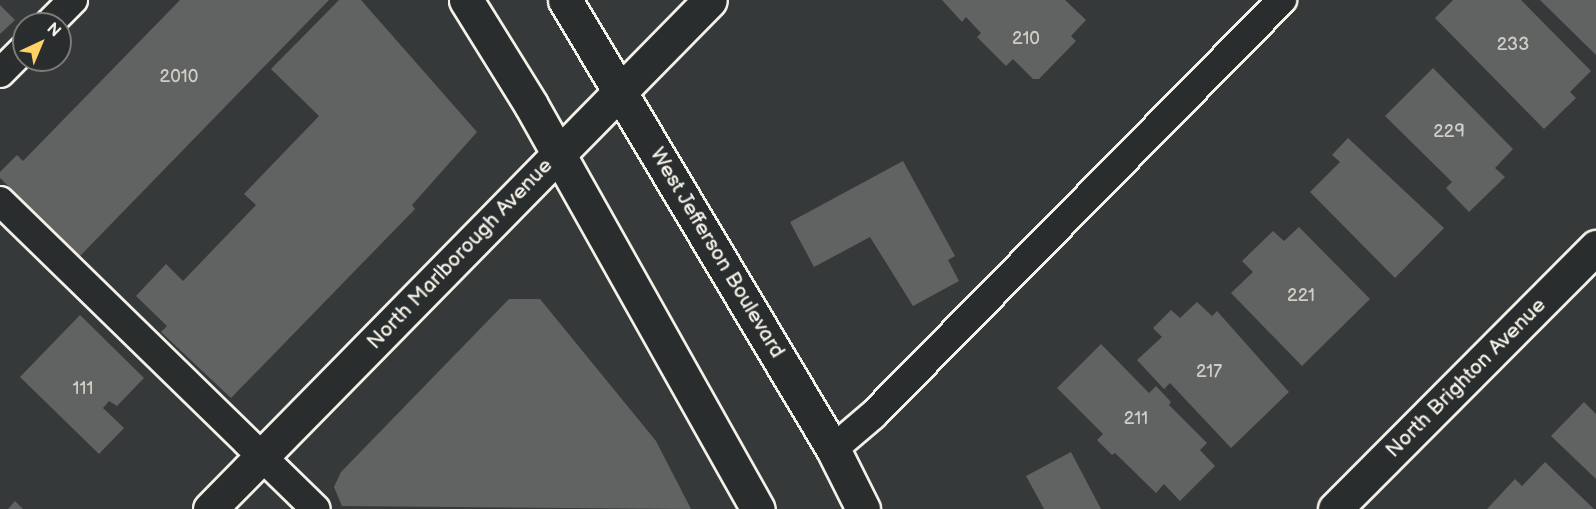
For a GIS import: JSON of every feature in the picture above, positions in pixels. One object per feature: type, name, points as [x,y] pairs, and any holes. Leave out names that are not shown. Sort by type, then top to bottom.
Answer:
[{"type":"main road","points":[[466,0],[558,155],[758,509]]},
{"type":"main road","name":"West Jefferson Boulevard","points":[[565,0],[833,449],[863,509]]},
{"type":"main road","name":"North Marlborough Avenue","points":[[210,509],[710,0]]},
{"type":"main road","name":"North Brighton Avenue","points":[[1335,509],[1596,246]]},
{"type":"lane","points":[[61,12],[73,0]]},
{"type":"lane","points":[[833,449],[873,415],[1282,0]]},
{"type":"lane","points":[[0,73],[12,61]]},
{"type":"lane","points":[[0,201],[316,509]]},
{"type":"building","points":[[180,0],[329,0],[80,256],[0,178],[0,172],[17,155],[23,161]]},
{"type":"building","points":[[339,0],[361,0],[477,132],[412,205],[415,209],[231,398],[161,332],[167,326],[136,296],[166,264],[183,281],[256,205],[244,194],[319,116],[271,69]]},
{"type":"building","points":[[942,0],[1065,0],[1086,20],[1071,36],[1076,41],[1039,79],[1033,79],[1013,59],[1006,66],[977,37],[981,33],[966,17],[962,22]]},
{"type":"building","points":[[1453,0],[1521,0],[1591,71],[1570,92],[1576,98],[1544,129],[1435,18]]},
{"type":"building","points":[[1540,0],[1596,0],[1596,55]]},
{"type":"building","points":[[0,5],[12,17],[12,23],[0,34]]},
{"type":"building","points":[[1433,68],[1513,149],[1495,168],[1505,177],[1469,212],[1446,188],[1452,182],[1385,116]]},
{"type":"building","points":[[1348,138],[1444,228],[1395,278],[1310,192],[1340,162],[1332,155]]},
{"type":"building","points":[[903,161],[955,256],[948,260],[959,281],[913,306],[870,237],[814,267],[790,222]]},
{"type":"building","points":[[1299,227],[1370,299],[1302,366],[1231,293],[1253,272],[1242,261],[1273,231],[1284,241]]},
{"type":"building","points":[[509,299],[540,299],[656,441],[691,509],[342,506],[334,487],[341,472]]},
{"type":"building","points":[[1197,302],[1212,316],[1217,311],[1289,392],[1231,448],[1170,383],[1164,389],[1137,360],[1162,337],[1153,328],[1171,310],[1180,318]]},
{"type":"building","points":[[80,315],[144,378],[117,406],[109,401],[103,408],[124,428],[99,454],[20,377]]},
{"type":"building","points":[[1101,344],[1149,393],[1156,386],[1171,402],[1169,405],[1207,443],[1200,450],[1215,466],[1180,501],[1164,484],[1156,493],[1115,453],[1112,455],[1097,440],[1103,434],[1057,388]]},
{"type":"building","points":[[1584,402],[1596,414],[1596,479],[1551,436]]},
{"type":"building","points":[[1071,452],[1101,509],[1044,509],[1026,476]]},
{"type":"building","points":[[1545,462],[1594,509],[1487,509],[1515,479],[1522,486]]},
{"type":"building","points":[[15,501],[23,509],[8,509]]}]
